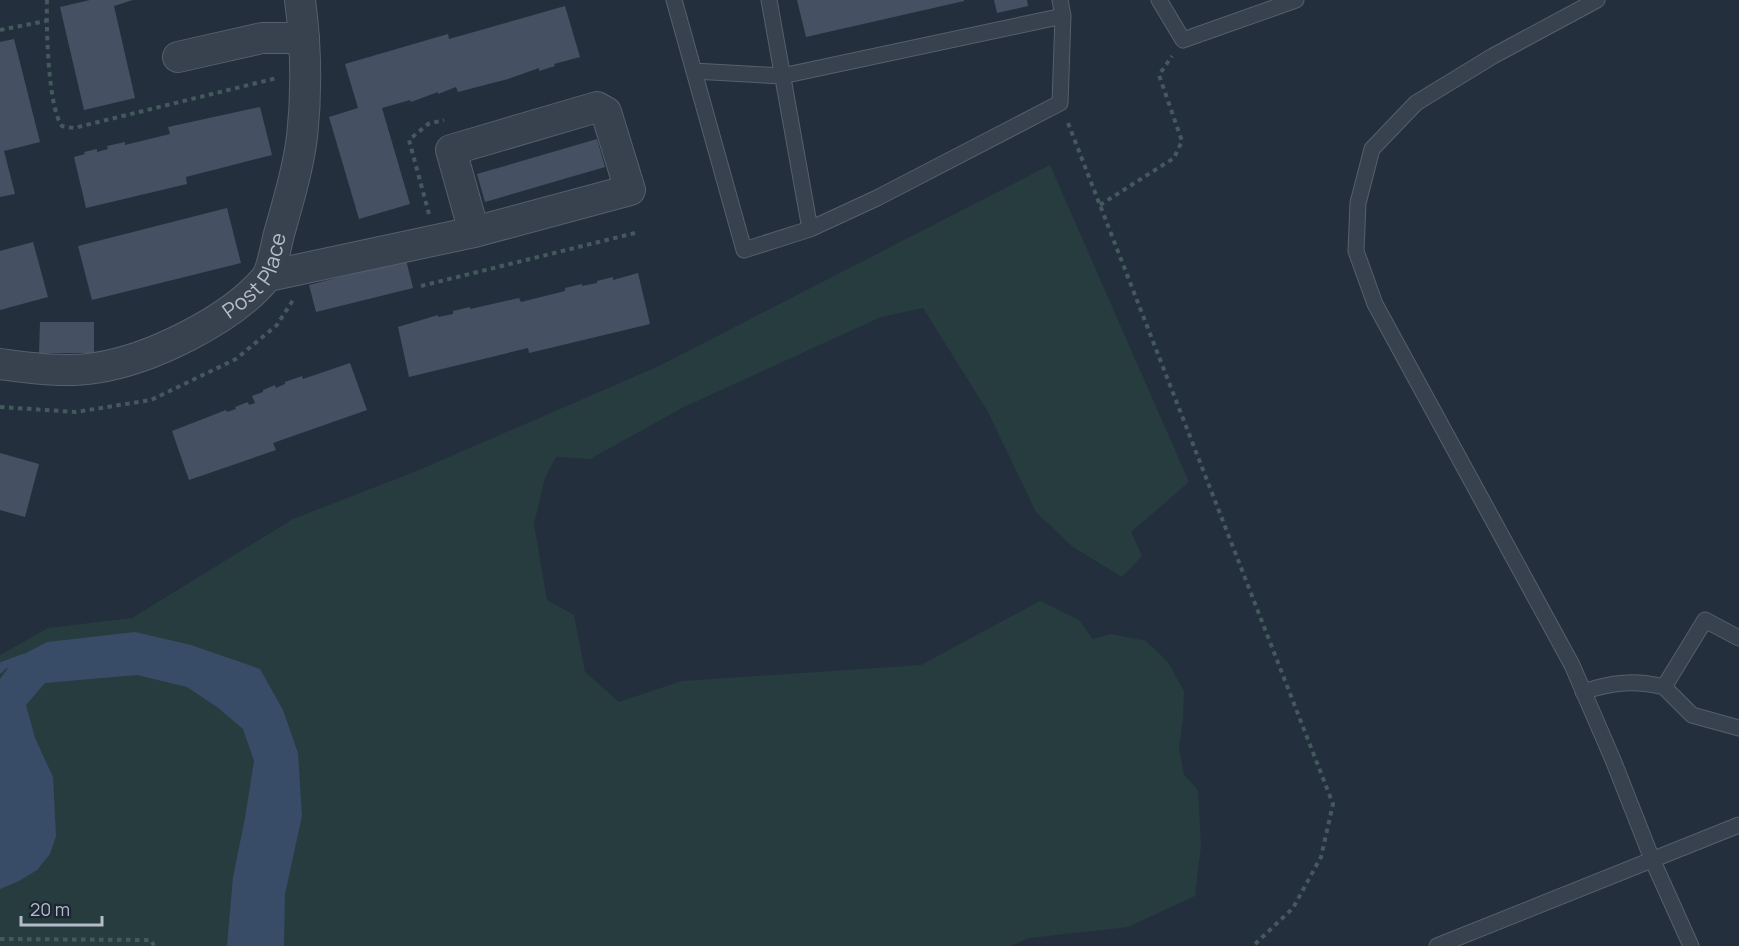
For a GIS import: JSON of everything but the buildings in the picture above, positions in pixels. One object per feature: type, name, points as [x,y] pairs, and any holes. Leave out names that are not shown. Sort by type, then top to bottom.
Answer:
[{"type":"street","name":"Post Place","points":[[0,364],[68,370],[96,368],[126,360],[198,332],[238,304],[268,276],[302,138],[304,38],[300,0]]},
{"type":"street","points":[[178,57],[262,38],[304,38]]},
{"type":"street","points":[[268,276],[474,232],[630,190],[606,112],[597,107],[451,150],[474,232]]},
{"type":"lane","points":[[674,0],[744,250],[810,229],[886,193],[1060,103],[1063,16],[1060,0]]},
{"type":"lane","points":[[769,0],[810,229]]},
{"type":"lane","points":[[1159,0],[1183,40],[1296,0]]},
{"type":"lane","points":[[1597,0],[1493,56],[1416,103],[1372,149],[1358,203],[1356,251],[1375,304],[1566,655],[1691,946]]},
{"type":"lane","points":[[694,71],[782,76],[1063,16]]},
{"type":"lane","points":[[1664,687],[1705,620],[1739,638]]},
{"type":"lane","points":[[1583,692],[1602,686],[1641,682],[1664,687],[1692,715],[1739,728]]},
{"type":"lane","points":[[1437,946],[1739,825]]},
{"type":"path","points":[[47,0],[49,60],[56,114],[62,126],[67,128],[75,128],[304,71]]},
{"type":"path","points":[[0,30],[46,21]]},
{"type":"path","points":[[1100,205],[1174,158],[1182,141],[1158,75],[1183,40]]},
{"type":"path","points":[[1060,103],[1333,804],[1321,857],[1293,908],[1253,946]]},
{"type":"path","points":[[421,286],[635,233]]},
{"type":"path","points":[[0,939],[151,940],[154,946]]},
{"type":"green space","points":[[1050,165],[1189,482],[1131,532],[1142,556],[1122,577],[1073,547],[1036,512],[988,412],[923,308],[881,317],[684,407],[590,459],[556,457],[545,478],[534,524],[547,600],[574,615],[585,672],[619,702],[682,681],[921,665],[1040,601],[1079,620],[1093,639],[1111,634],[1146,641],[1168,662],[1184,691],[1179,748],[1184,775],[1198,790],[1201,846],[1195,896],[1128,927],[1029,938],[1010,946],[0,946],[0,655],[48,628],[132,618],[293,519],[419,470],[659,366]]},
{"type":"water","points":[[135,632],[191,645],[260,669],[283,710],[298,753],[302,816],[285,894],[284,946],[227,946],[233,877],[254,761],[243,729],[217,707],[187,687],[137,675],[45,683],[26,705],[35,738],[53,777],[56,836],[50,854],[37,870],[0,889],[0,679],[15,659],[47,642]]},
{"type":"waterway","points":[[0,669],[2,666],[23,658]]}]
